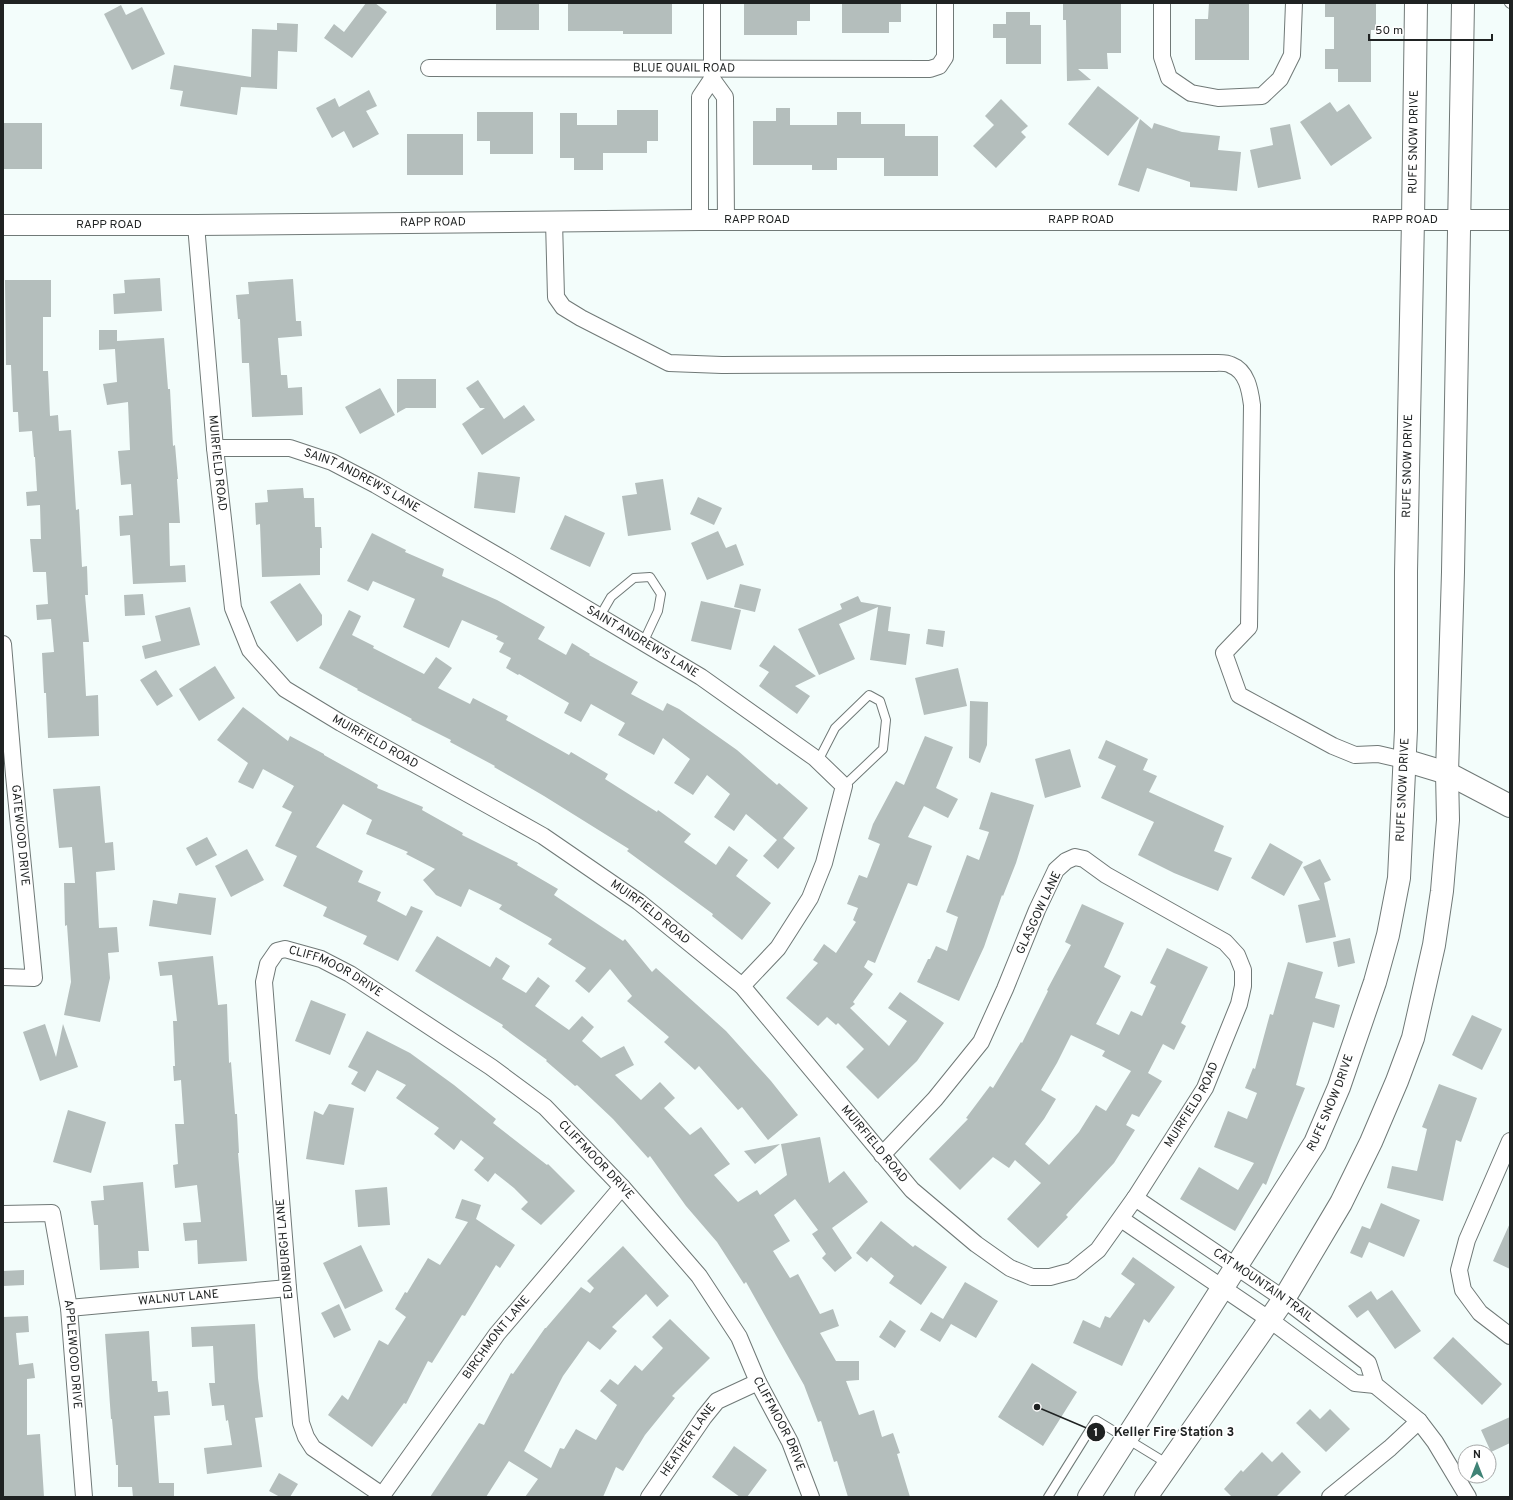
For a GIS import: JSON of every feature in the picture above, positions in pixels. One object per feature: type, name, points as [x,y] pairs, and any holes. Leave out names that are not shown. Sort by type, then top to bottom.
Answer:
[{"type":"main road","name":"RUFE SNOW DRIVE","points":[[1089,1497],[1315,1143],[1339,1087],[1375,982],[1388,935],[1399,878],[1406,730],[1406,564],[1414,219],[1416,3]]},
{"type":"main road","points":[[1146,1497],[1284,1299],[1341,1203],[1371,1142],[1397,1081],[1412,1038],[1434,945],[1442,891],[1448,820],[1447,773],[1454,565],[1463,3]]},
{"type":"main road","points":[[1404,760],[1447,773],[1510,806]]},
{"type":"street","points":[[700,220],[700,97],[712,74],[712,3]]},
{"type":"street","name":"BLUE QUAIL ROAD","points":[[429,68],[712,74],[930,69],[939,66],[945,57],[946,3]]},
{"type":"street","points":[[1162,3],[1162,57],[1169,78],[1191,93],[1218,98],[1262,96],[1280,79],[1292,55],[1294,3]]},
{"type":"street","points":[[712,74],[725,97],[726,220]]},
{"type":"street","name":"RAPP ROAD","points":[[3,225],[196,225],[700,220],[1510,220]]},
{"type":"street","points":[[554,221],[556,297],[563,307],[581,318],[669,363],[722,365],[1231,364],[1241,372],[1249,385],[1252,405],[1249,627],[1224,653],[1239,695],[1333,746],[1355,755],[1378,754],[1404,760]]},
{"type":"street","name":"MUIRFIELD ROAD","points":[[196,225],[215,448],[233,608],[250,650],[285,689],[341,723],[543,836],[639,902],[742,986],[912,1190],[976,1244],[1010,1268],[1032,1277],[1050,1277],[1072,1271],[1098,1250],[1135,1198],[1205,1088],[1239,1004],[1242,986]]},
{"type":"street","name":"SAINT ANDREW'S LANE","points":[[215,448],[290,448],[332,462],[383,489],[701,677],[818,761],[844,786]]},
{"type":"street","name":"GATEWOOD DRIVE","points":[[3,644],[8,775],[34,978],[3,978]]},
{"type":"street","points":[[742,986],[778,948],[810,898],[824,863],[844,786]]},
{"type":"street","name":"GLASGOW LANE","points":[[882,1155],[935,1099],[981,1042],[1005,989],[1049,883],[1056,870],[1066,861],[1075,857],[1084,859],[1106,875],[1225,942],[1237,955],[1243,970],[1242,986]]},
{"type":"street","name":"CLIFFMOOR DRIVE","points":[[268,964],[277,951],[285,949],[321,959],[350,974],[491,1067],[546,1107],[622,1186],[699,1276],[739,1337],[758,1382],[790,1442],[811,1497]]},
{"type":"street","name":"EDINBURGH LANE","points":[[268,964],[264,982],[288,1288],[301,1423],[306,1437],[313,1448],[382,1496]]},
{"type":"street","points":[[1510,1141],[1467,1240],[1459,1270],[1463,1290],[1480,1313],[1510,1336]]},
{"type":"street","name":"BIRCHMONT LANE","points":[[382,1496],[497,1334],[622,1186]]},
{"type":"street","name":"CAT MOUNTAIN TRAIL","points":[[1120,1219],[1223,1287],[1355,1383],[1375,1385],[1368,1363],[1284,1299],[1135,1198]]},
{"type":"street","name":"APPLEWOOD DRIVE","points":[[3,1214],[52,1213],[69,1308],[84,1497]]},
{"type":"street","name":"WALNUT LANE","points":[[69,1308],[288,1288]]},
{"type":"street","name":"HEATHER LANE","points":[[649,1497],[704,1417],[717,1401],[758,1382]]},
{"type":"street","points":[[1375,1385],[1419,1421],[1435,1442],[1468,1497]]},
{"type":"street","points":[[1330,1497],[1390,1448],[1419,1421]]},
{"type":"lane","points":[[600,616],[611,597],[634,578],[650,577],[661,594],[658,611],[643,643]]},
{"type":"lane","points":[[818,761],[835,728],[869,695],[880,702],[886,720],[883,749],[844,786]]},
{"type":"lane","points":[[1048,1497],[1096,1420],[1169,1465]]},
{"type":"building","points":[[366,3],[375,3],[387,12],[352,58],[324,38],[334,24],[344,32]]},
{"type":"building","points":[[496,3],[539,3],[539,30],[496,30]]},
{"type":"building","points":[[568,3],[672,3],[672,34],[623,34],[623,31],[568,31]]},
{"type":"building","points":[[744,3],[810,3],[810,21],[797,21],[797,35],[744,35]]},
{"type":"building","points":[[842,3],[901,3],[901,22],[889,22],[889,33],[842,33]]},
{"type":"building","points":[[1063,3],[1121,3],[1121,53],[1107,53],[1108,69],[1078,69],[1091,80],[1067,81],[1066,20],[1063,20]]},
{"type":"building","points":[[1209,3],[1249,3],[1249,60],[1195,60],[1195,19],[1208,19]]},
{"type":"building","points":[[1325,3],[1376,3],[1376,30],[1371,30],[1371,82],[1338,82],[1338,69],[1325,69],[1325,49],[1334,49],[1334,17],[1325,17]]},
{"type":"building","points":[[121,5],[126,15],[142,7],[165,54],[132,70],[104,14]]},
{"type":"building","points":[[1006,12],[1030,12],[1030,25],[1041,25],[1041,64],[1006,64],[1006,38],[993,38],[993,24],[1006,24]]},
{"type":"building","points":[[277,23],[298,24],[297,52],[278,51],[277,89],[241,87],[237,115],[180,106],[183,91],[170,89],[174,65],[251,77],[252,29],[277,30]]},
{"type":"building","points":[[1098,86],[1139,118],[1108,156],[1068,124]]},
{"type":"building","points":[[369,90],[377,106],[366,111],[379,134],[353,148],[344,131],[332,138],[316,108],[335,98],[339,107]]},
{"type":"building","points":[[1001,99],[1028,126],[1021,132],[1026,137],[996,168],[973,146],[994,125],[985,116]]},
{"type":"building","points":[[1330,102],[1337,112],[1349,104],[1372,138],[1331,166],[1300,122]]},
{"type":"building","points":[[776,108],[790,108],[790,125],[837,125],[837,112],[861,112],[861,124],[905,124],[905,136],[938,136],[938,176],[884,176],[884,158],[837,158],[837,170],[812,170],[812,165],[753,165],[753,121],[776,121]]},
{"type":"building","points":[[617,110],[658,110],[658,141],[647,141],[647,153],[603,153],[603,170],[574,170],[574,158],[560,158],[560,113],[577,113],[577,125],[617,125]]},
{"type":"building","points":[[477,112],[533,112],[533,154],[490,154],[490,141],[477,141]]},
{"type":"building","points":[[1140,119],[1152,129],[1154,123],[1182,132],[1220,136],[1218,150],[1241,152],[1237,191],[1190,187],[1190,182],[1147,168],[1139,192],[1118,185]]},
{"type":"building","points":[[3,123],[42,123],[42,169],[3,169]]},
{"type":"building","points":[[1290,124],[1301,179],[1258,188],[1250,150],[1273,145],[1270,128]]},
{"type":"building","points":[[407,134],[463,134],[463,175],[407,175]]},
{"type":"building","points":[[160,278],[162,311],[114,314],[113,294],[125,293],[124,280]]},
{"type":"building","points":[[293,279],[296,321],[301,321],[302,336],[278,338],[281,375],[287,375],[288,388],[302,387],[303,415],[252,417],[249,363],[242,363],[240,319],[238,319],[236,295],[249,294],[248,282]]},
{"type":"building","points":[[5,280],[51,280],[51,317],[43,317],[43,371],[48,371],[50,416],[58,415],[59,431],[71,430],[76,510],[79,509],[82,567],[87,566],[88,595],[85,595],[89,642],[83,642],[86,696],[98,695],[99,736],[48,738],[42,653],[54,652],[51,619],[37,620],[36,605],[48,604],[46,572],[33,572],[30,539],[41,539],[40,505],[27,506],[26,492],[37,491],[35,457],[32,431],[19,432],[18,412],[13,412],[11,365],[6,365]]},
{"type":"building","points":[[99,330],[117,330],[117,341],[164,338],[168,389],[170,389],[173,446],[175,445],[178,479],[180,523],[169,523],[170,566],[185,565],[186,582],[133,584],[130,535],[120,536],[119,516],[133,515],[131,484],[121,485],[118,451],[130,450],[128,402],[107,405],[103,384],[117,382],[115,349],[99,350]]},
{"type":"building","points":[[397,379],[436,379],[436,408],[406,408],[397,413]]},
{"type":"building","points":[[478,380],[504,419],[524,405],[535,420],[482,455],[462,424],[485,408],[480,408],[466,388]]},
{"type":"building","points":[[380,388],[395,415],[360,434],[345,407]]},
{"type":"building","points":[[478,472],[520,477],[515,513],[474,508]]},
{"type":"building","points":[[663,479],[671,530],[628,536],[622,496],[637,494],[635,483]]},
{"type":"building","points":[[303,488],[304,498],[314,498],[315,527],[321,527],[322,548],[320,548],[320,575],[262,577],[260,524],[256,525],[255,503],[268,502],[267,490]]},
{"type":"building","points":[[698,497],[722,508],[714,525],[690,514]]},
{"type":"building","points":[[565,515],[605,533],[590,567],[550,549]]},
{"type":"building","points":[[718,531],[726,548],[736,544],[744,565],[707,580],[691,543]]},
{"type":"building","points":[[372,533],[406,550],[405,552],[444,569],[442,576],[497,600],[545,627],[538,639],[566,655],[572,643],[590,654],[589,655],[638,682],[631,694],[663,711],[667,703],[679,709],[737,750],[777,785],[779,783],[808,808],[783,838],[795,848],[778,869],[763,856],[777,840],[746,814],[734,831],[714,817],[730,794],[707,775],[693,795],[674,783],[690,759],[663,738],[654,755],[618,735],[625,723],[591,704],[581,722],[564,713],[569,703],[506,668],[511,658],[499,652],[504,643],[496,639],[498,636],[462,620],[449,648],[403,627],[415,599],[373,581],[368,591],[347,581]]},
{"type":"building","points":[[300,583],[322,615],[322,625],[297,642],[270,602]]},
{"type":"building","points":[[740,584],[761,589],[755,612],[734,607]]},
{"type":"building","points":[[143,594],[145,615],[125,616],[124,595]]},
{"type":"building","points":[[858,596],[861,602],[891,607],[888,631],[910,634],[906,665],[870,660],[878,607],[839,624],[855,659],[819,675],[798,629],[842,609],[840,604]]},
{"type":"building","points":[[701,601],[741,610],[731,650],[691,641]]},
{"type":"building","points":[[190,607],[200,645],[145,659],[142,646],[161,641],[155,616]]},
{"type":"building","points":[[349,610],[361,616],[352,635],[374,646],[373,648],[424,674],[436,657],[452,668],[438,688],[470,704],[473,698],[508,716],[506,720],[569,755],[571,752],[608,774],[605,779],[657,812],[658,810],[691,834],[684,842],[716,865],[729,846],[748,860],[736,876],[771,903],[742,940],[712,916],[713,914],[627,851],[629,849],[494,767],[495,766],[450,742],[451,740],[411,720],[412,719],[319,668]]},
{"type":"building","points":[[928,629],[945,631],[943,647],[926,644]]},
{"type":"building","points":[[774,645],[816,676],[795,686],[810,696],[797,714],[759,686],[769,672],[759,666]]},
{"type":"building","points":[[215,666],[235,698],[199,721],[179,689]]},
{"type":"building","points":[[958,668],[967,706],[924,715],[915,678]]},
{"type":"building","points":[[156,670],[173,696],[157,706],[140,680]]},
{"type":"building","points":[[970,701],[988,702],[987,745],[980,763],[969,758]]},
{"type":"building","points":[[243,707],[288,741],[290,736],[378,785],[377,788],[423,807],[422,810],[463,833],[462,835],[518,863],[517,865],[558,889],[554,895],[623,941],[625,939],[652,972],[656,968],[726,1031],[771,1081],[798,1115],[768,1140],[742,1107],[738,1110],[699,1066],[695,1070],[664,1042],[669,1037],[627,1001],[632,996],[610,969],[589,993],[575,981],[586,968],[548,944],[552,939],[499,909],[502,905],[469,889],[461,907],[436,895],[423,880],[435,869],[406,854],[408,852],[366,834],[372,820],[343,804],[316,847],[363,871],[358,882],[381,892],[377,901],[406,916],[411,906],[423,911],[398,961],[363,944],[367,936],[323,916],[327,907],[283,886],[297,856],[275,846],[292,812],[282,807],[294,786],[263,769],[253,789],[238,782],[248,763],[217,740]]},
{"type":"building","points":[[925,736],[953,747],[936,788],[958,799],[948,818],[924,806],[908,837],[932,846],[917,886],[908,883],[875,963],[868,960],[864,967],[873,974],[853,1002],[855,1004],[850,1008],[889,1046],[907,1021],[888,1008],[900,992],[944,1023],[917,1061],[878,1099],[846,1067],[864,1049],[838,1023],[836,1025],[827,1017],[818,1026],[786,998],[818,963],[813,960],[824,944],[836,953],[856,922],[853,920],[858,908],[847,904],[859,875],[867,878],[880,844],[868,839],[873,824],[896,781],[904,785]]},
{"type":"building","points":[[1106,740],[1148,759],[1143,770],[1157,776],[1149,792],[1224,826],[1214,851],[1232,858],[1218,891],[1174,873],[1138,855],[1154,822],[1101,798],[1116,766],[1098,758]]},
{"type":"building","points":[[1070,749],[1081,787],[1045,798],[1035,759]]},
{"type":"building","points":[[100,786],[105,843],[113,842],[115,870],[96,872],[99,928],[117,927],[119,952],[108,953],[110,978],[100,1022],[64,1015],[71,982],[67,925],[65,926],[64,883],[75,883],[72,847],[59,848],[53,789]]},
{"type":"building","points":[[991,792],[1034,805],[1016,863],[1003,896],[1002,895],[984,947],[959,1001],[917,982],[936,946],[947,951],[958,917],[946,912],[967,855],[979,860],[989,832],[979,829]]},
{"type":"building","points":[[207,837],[217,855],[196,866],[186,848]]},
{"type":"building","points":[[1270,843],[1303,862],[1284,896],[1251,878]]},
{"type":"building","points":[[247,849],[264,880],[231,897],[215,866]]},
{"type":"building","points":[[1320,859],[1331,880],[1324,883],[1336,937],[1306,943],[1298,905],[1320,900],[1303,867]]},
{"type":"building","points":[[179,893],[216,898],[211,935],[149,926],[153,900],[177,904]]},
{"type":"building","points":[[1082,904],[1124,923],[1104,967],[1121,976],[1096,1024],[1119,1035],[1131,1011],[1142,1016],[1156,986],[1150,983],[1167,948],[1208,967],[1181,1023],[1186,1026],[1174,1050],[1163,1044],[1148,1073],[1162,1081],[1139,1117],[1132,1114],[1126,1125],[1135,1130],[1114,1163],[1066,1215],[1068,1217],[1038,1248],[1007,1219],[1041,1183],[1015,1160],[1009,1168],[993,1157],[960,1190],[929,1159],[968,1119],[966,1118],[990,1086],[993,1088],[1021,1042],[1022,1043],[1048,991],[1047,990],[1071,945],[1065,942]],"holes":[[[1071,1035],[1105,1051],[1102,1056],[1131,1071],[1106,1111],[1096,1105],[1079,1132],[1049,1165],[1025,1144],[1044,1119],[1056,1099],[1041,1090]]]},
{"type":"building","points":[[437,936],[490,967],[496,957],[510,966],[502,979],[526,993],[538,977],[550,986],[535,1006],[569,1030],[582,1016],[594,1027],[582,1041],[601,1058],[624,1046],[634,1065],[615,1075],[641,1100],[660,1082],[675,1098],[664,1108],[690,1135],[701,1127],[730,1164],[714,1175],[738,1202],[757,1190],[760,1195],[787,1175],[781,1144],[820,1137],[829,1183],[844,1171],[868,1202],[832,1228],[852,1258],[835,1272],[822,1258],[826,1254],[812,1234],[818,1230],[795,1199],[774,1215],[790,1241],[773,1251],[790,1278],[798,1274],[820,1314],[833,1309],[839,1326],[820,1333],[836,1361],[859,1361],[859,1380],[846,1381],[859,1415],[874,1410],[882,1437],[893,1433],[900,1453],[897,1454],[910,1497],[848,1497],[837,1461],[834,1462],[821,1421],[818,1422],[804,1385],[746,1282],[744,1284],[717,1242],[686,1206],[650,1156],[648,1158],[613,1119],[577,1085],[575,1086],[546,1061],[547,1060],[502,1027],[503,1025],[415,971]]},
{"type":"building","points":[[1350,938],[1355,963],[1338,967],[1333,942]]},
{"type":"building","points":[[213,956],[218,1005],[227,1004],[229,1063],[231,1062],[235,1114],[237,1114],[238,1153],[247,1261],[198,1264],[197,1240],[185,1241],[183,1223],[201,1222],[197,1185],[175,1188],[173,1165],[178,1164],[175,1124],[184,1124],[181,1080],[174,1081],[173,1066],[175,1066],[173,1021],[177,1021],[172,975],[160,976],[158,962]]},
{"type":"building","points":[[1288,962],[1323,972],[1315,998],[1340,1005],[1334,1028],[1313,1022],[1296,1085],[1305,1088],[1266,1185],[1263,1183],[1235,1231],[1180,1199],[1199,1167],[1238,1190],[1254,1163],[1214,1147],[1228,1111],[1247,1119],[1257,1093],[1245,1088],[1253,1068],[1255,1069],[1270,1014],[1273,1015]]},
{"type":"building","points":[[311,1000],[346,1014],[330,1055],[295,1041]]},
{"type":"building","points":[[1472,1015],[1502,1029],[1482,1070],[1452,1055]]},
{"type":"building","points":[[45,1024],[56,1057],[63,1024],[78,1067],[40,1081],[23,1032]]},
{"type":"building","points":[[367,1031],[410,1053],[454,1085],[496,1119],[493,1123],[547,1165],[548,1164],[575,1191],[541,1225],[521,1209],[528,1202],[514,1188],[495,1173],[488,1182],[474,1170],[484,1158],[461,1140],[454,1150],[434,1134],[439,1128],[396,1098],[406,1085],[377,1070],[365,1092],[351,1084],[358,1072],[348,1067]]},
{"type":"building","points":[[1439,1084],[1477,1098],[1461,1142],[1456,1140],[1443,1201],[1387,1188],[1392,1166],[1417,1171],[1427,1129],[1422,1127]]},
{"type":"building","points":[[329,1104],[354,1108],[344,1165],[306,1159],[314,1111],[323,1115]]},
{"type":"building","points":[[68,1110],[106,1122],[91,1173],[53,1162]]},
{"type":"building","points":[[780,1144],[755,1164],[744,1151]]},
{"type":"building","points":[[143,1182],[149,1251],[138,1251],[139,1268],[100,1270],[98,1225],[94,1225],[91,1201],[104,1200],[103,1186]]},
{"type":"building","points":[[387,1187],[390,1225],[358,1227],[355,1190]]},
{"type":"building","points":[[462,1199],[481,1205],[476,1219],[515,1245],[500,1268],[496,1265],[465,1316],[462,1315],[432,1363],[428,1361],[406,1404],[404,1403],[372,1447],[328,1415],[342,1395],[348,1400],[379,1340],[388,1345],[406,1317],[395,1309],[405,1292],[407,1293],[428,1258],[440,1265],[468,1222],[455,1218]]},
{"type":"building","points":[[1381,1203],[1420,1220],[1404,1257],[1369,1242],[1362,1258],[1350,1253],[1362,1226],[1370,1229]]},
{"type":"building","points":[[881,1221],[913,1247],[915,1245],[947,1267],[921,1305],[889,1283],[894,1276],[871,1257],[867,1262],[856,1253]]},
{"type":"building","points":[[1510,1223],[1510,1269],[1493,1261]]},
{"type":"building","points":[[361,1245],[383,1291],[345,1309],[323,1263]]},
{"type":"building","points":[[623,1246],[669,1296],[657,1307],[646,1294],[612,1327],[617,1331],[600,1350],[588,1341],[563,1376],[524,1451],[551,1468],[560,1448],[564,1449],[576,1429],[596,1440],[617,1405],[600,1391],[610,1379],[618,1385],[635,1365],[642,1371],[663,1348],[652,1337],[670,1319],[710,1358],[672,1396],[675,1398],[645,1435],[623,1471],[616,1467],[603,1497],[525,1497],[538,1479],[509,1461],[486,1497],[430,1497],[479,1423],[484,1425],[511,1373],[513,1374],[545,1328],[581,1287],[590,1293],[594,1288],[587,1281]]},
{"type":"building","points":[[1133,1257],[1175,1287],[1149,1323],[1144,1319],[1122,1366],[1073,1343],[1083,1320],[1100,1328],[1105,1316],[1110,1318],[1135,1284],[1121,1274]]},
{"type":"building","points":[[24,1270],[24,1285],[3,1286],[3,1271]]},
{"type":"building","points":[[965,1282],[998,1301],[976,1338],[951,1324],[940,1342],[920,1330],[931,1312],[943,1319]]},
{"type":"building","points":[[1392,1290],[1421,1331],[1395,1349],[1368,1310],[1357,1318],[1348,1306],[1371,1291],[1377,1300]]},
{"type":"building","points":[[339,1304],[351,1330],[334,1338],[321,1313]]},
{"type":"building","points":[[28,1316],[29,1332],[16,1333],[19,1365],[33,1363],[35,1378],[27,1379],[27,1435],[40,1434],[44,1497],[3,1497],[3,1317]]},
{"type":"building","points":[[890,1320],[906,1331],[895,1348],[879,1337]]},
{"type":"building","points":[[255,1324],[258,1378],[263,1417],[255,1418],[262,1467],[207,1474],[204,1448],[232,1445],[224,1405],[212,1406],[209,1383],[215,1383],[213,1346],[192,1347],[191,1327]]},
{"type":"building","points":[[149,1331],[152,1381],[157,1381],[158,1392],[168,1391],[170,1415],[154,1416],[159,1483],[174,1483],[174,1497],[133,1497],[132,1487],[118,1487],[118,1465],[116,1465],[111,1419],[105,1334]]},
{"type":"building","points":[[1453,1337],[1502,1384],[1482,1405],[1433,1358]]},
{"type":"building","points":[[1032,1363],[1077,1392],[1043,1446],[998,1417]]},
{"type":"building","points":[[1310,1409],[1320,1419],[1330,1409],[1350,1429],[1326,1452],[1296,1423]]},
{"type":"building","points":[[1510,1417],[1510,1443],[1497,1449],[1497,1444],[1487,1444],[1481,1430]]},
{"type":"building","points":[[734,1446],[767,1470],[747,1497],[740,1497],[712,1477]]},
{"type":"building","points":[[1262,1452],[1272,1462],[1282,1452],[1301,1472],[1276,1497],[1232,1497],[1224,1489],[1241,1470],[1243,1472]]},
{"type":"building","points":[[279,1473],[298,1484],[290,1497],[280,1497],[269,1491]]},
{"type":"place","name":"Keller Fire Station 3","points":[[1037,1407]]}]
